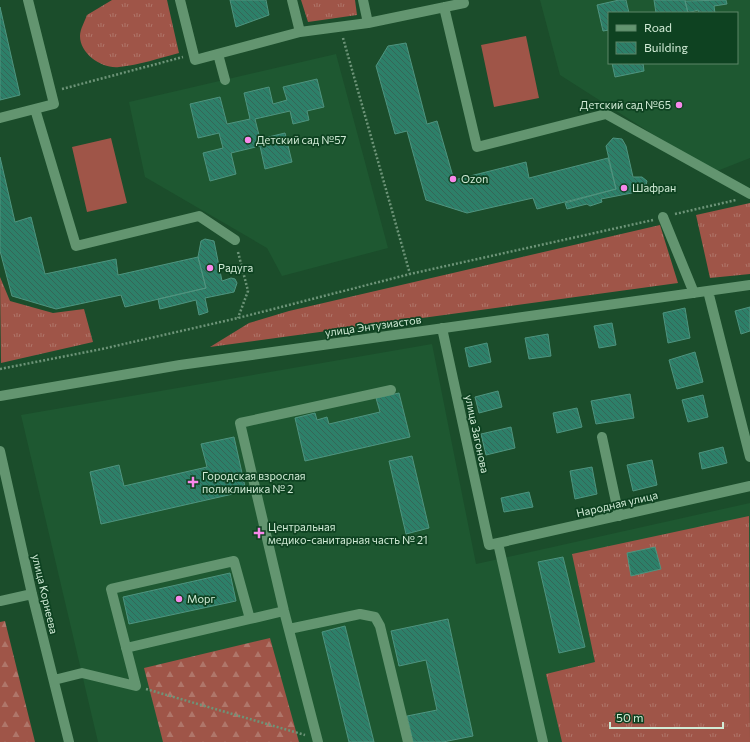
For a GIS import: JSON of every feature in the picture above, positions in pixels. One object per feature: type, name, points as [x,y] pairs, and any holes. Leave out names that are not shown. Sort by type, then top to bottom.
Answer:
[{"type":"street","points":[[0,118],[54,104],[28,0]]},
{"type":"street","points":[[180,0],[195,60],[300,32],[368,23],[464,2],[463,0]]},
{"type":"street","points":[[292,0],[300,32]]},
{"type":"street","points":[[363,0],[368,23]]},
{"type":"street","points":[[444,6],[477,147],[606,114],[746,196]]},
{"type":"street","points":[[218,54],[224,80]]},
{"type":"street","points":[[35,109],[76,246],[199,216],[235,240]]},
{"type":"street","points":[[662,217],[694,293]]},
{"type":"street","name":"улица Энтузиастов","points":[[0,396],[133,372],[750,285]]},
{"type":"street","points":[[708,291],[750,457]]},
{"type":"street","name":"улица Загонова","points":[[442,328],[543,742]]},
{"type":"street","points":[[317,740],[284,611],[240,423],[391,390]]},
{"type":"street","points":[[602,437],[619,516]]},
{"type":"street","name":"улица Корнеева","points":[[0,451],[32,594],[69,742]]},
{"type":"street","name":"Народная улица","points":[[494,544],[750,486]]},
{"type":"street","points":[[54,680],[82,673],[136,686],[111,589],[234,561],[250,619]]},
{"type":"street","points":[[0,602],[32,594]]},
{"type":"street","points":[[126,648],[284,611]]},
{"type":"street","points":[[289,629],[360,614],[375,617],[380,626],[408,742]]},
{"type":"path","points":[[339,26],[410,274]]},
{"type":"path","points":[[51,91],[194,54]]},
{"type":"path","points":[[0,369],[102,349],[238,318],[410,274],[662,217],[746,196]]},
{"type":"path","points":[[235,240],[248,291],[238,318]]},
{"type":"path","points":[[136,686],[317,740]]},
{"type":"shaded area","name":"Детский сад №65","points":[[540,0],[750,0],[750,158],[717,171],[654,135],[560,75]]},
{"type":"shaded area","name":"Детский сад №57","points":[[336,54],[388,248],[282,276],[267,248],[145,177],[129,102]]},
{"type":"shaded area","name":"Центральная медико-санитарная часть № 21","points":[[432,344],[476,564],[750,503],[750,742],[98,742],[21,415]]},
{"type":"green space","points":[[112,0],[167,0],[179,53],[142,63],[119,67],[106,66],[93,59],[81,43],[80,33],[87,15]]},
{"type":"green space","points":[[301,0],[355,0],[357,15],[308,22]]},
{"type":"green space","points":[[526,36],[539,98],[494,107],[481,45]]},
{"type":"green space","points":[[111,138],[127,203],[87,212],[72,147]]},
{"type":"green space","points":[[750,203],[750,274],[710,278],[696,215]]},
{"type":"green space","points":[[660,225],[678,283],[210,347],[249,323],[289,311]]},
{"type":"green space","points":[[0,277],[10,301],[53,313],[84,309],[93,342],[1,363]]},
{"type":"green space","points":[[749,516],[750,742],[562,742],[546,674],[595,662],[572,554]]},
{"type":"green space","points":[[5,621],[35,742],[0,742],[0,622]]},
{"type":"green space","points":[[270,638],[299,742],[163,742],[144,668]]},
{"type":"building","points":[[230,0],[266,0],[269,15],[236,27]]},
{"type":"building","points":[[626,0],[629,12],[608,12],[608,30],[603,31],[597,5]]},
{"type":"building","points":[[654,0],[685,0],[688,12],[656,12]]},
{"type":"building","points":[[726,0],[727,4],[714,6],[715,12],[699,12],[698,10],[688,12],[685,1]]},
{"type":"building","points":[[0,7],[20,95],[0,100]]},
{"type":"building","points":[[406,43],[427,124],[437,121],[454,180],[526,162],[529,178],[608,158],[616,189],[537,209],[533,198],[467,213],[426,200],[407,131],[395,134],[376,66],[388,46]]},
{"type":"building","points":[[612,64],[643,64],[644,71],[615,77]]},
{"type":"building","points":[[317,79],[324,107],[307,111],[309,120],[293,124],[290,111],[255,119],[260,139],[285,133],[292,162],[265,169],[260,146],[231,153],[236,174],[210,181],[203,153],[223,148],[219,133],[198,138],[190,104],[220,97],[227,124],[250,119],[244,93],[269,87],[273,104],[287,100],[283,87]]},
{"type":"building","points":[[613,138],[622,139],[626,146],[633,177],[642,177],[647,181],[646,185],[637,192],[601,199],[602,202],[590,206],[587,204],[567,209],[565,203],[616,189],[606,146]]},
{"type":"building","points":[[0,157],[15,222],[31,217],[45,274],[116,259],[118,275],[198,257],[206,288],[125,307],[121,295],[56,309],[12,296],[0,251]]},
{"type":"building","name":"Радуга","points":[[205,239],[214,241],[222,281],[231,278],[235,279],[237,283],[234,292],[205,298],[208,312],[199,315],[196,300],[160,309],[158,299],[206,288],[198,257],[201,241]]},
{"type":"building","points":[[750,307],[750,331],[741,334],[735,311]]},
{"type":"building","points":[[685,308],[690,338],[668,343],[663,313]]},
{"type":"building","points":[[612,323],[616,345],[599,348],[594,326]]},
{"type":"building","points":[[548,334],[551,356],[529,359],[525,338]]},
{"type":"building","points":[[487,343],[491,362],[469,367],[465,348]]},
{"type":"building","points":[[695,352],[703,382],[677,389],[669,360]]},
{"type":"building","points":[[498,391],[502,407],[479,413],[475,397]]},
{"type":"building","points":[[399,393],[410,437],[305,461],[295,418],[315,413],[317,420],[327,417],[329,424],[380,412],[376,398]]},
{"type":"building","points":[[630,394],[634,418],[596,424],[591,401]]},
{"type":"building","points":[[703,395],[708,417],[688,422],[682,400]]},
{"type":"building","points":[[577,408],[582,427],[557,433],[553,413]]},
{"type":"building","points":[[511,427],[515,448],[486,455],[481,434]]},
{"type":"building","name":"Городская взрослая поликлиника № 2","points":[[234,437],[246,491],[101,524],[90,472],[119,465],[124,486],[207,467],[201,444]]},
{"type":"building","points":[[723,447],[727,463],[702,469],[699,453]]},
{"type":"building","points":[[412,456],[429,528],[406,534],[389,461]]},
{"type":"building","points":[[652,460],[657,485],[633,491],[627,465]]},
{"type":"building","points":[[592,467],[597,494],[575,499],[570,471]]},
{"type":"building","points":[[529,492],[533,507],[504,512],[501,498]]},
{"type":"building","points":[[655,547],[661,569],[631,576],[627,553]]},
{"type":"building","points":[[563,557],[585,647],[559,653],[538,562]]},
{"type":"building","name":"Морг","points":[[230,573],[236,601],[129,624],[123,597]]},
{"type":"building","points":[[448,619],[473,736],[443,742],[413,742],[407,716],[437,710],[426,660],[399,666],[391,631]]},
{"type":"building","points":[[345,626],[374,742],[349,742],[322,632]]},
{"type":"place","name":"Детский сад №65","points":[[679,105]]},
{"type":"place","name":"Детский сад №57","points":[[248,140]]},
{"type":"place","name":"Ozon","points":[[453,179]]},
{"type":"place","name":"Шафран","points":[[624,188]]},
{"type":"place","name":"Радуга","points":[[210,268]]},
{"type":"place","name":"Городская взрослая поликлиника № 2","points":[[193,482]]},
{"type":"place","name":"Центральная медико-санитарная часть № 21","points":[[259,533]]},
{"type":"place","name":"Морг","points":[[179,599]]}]
